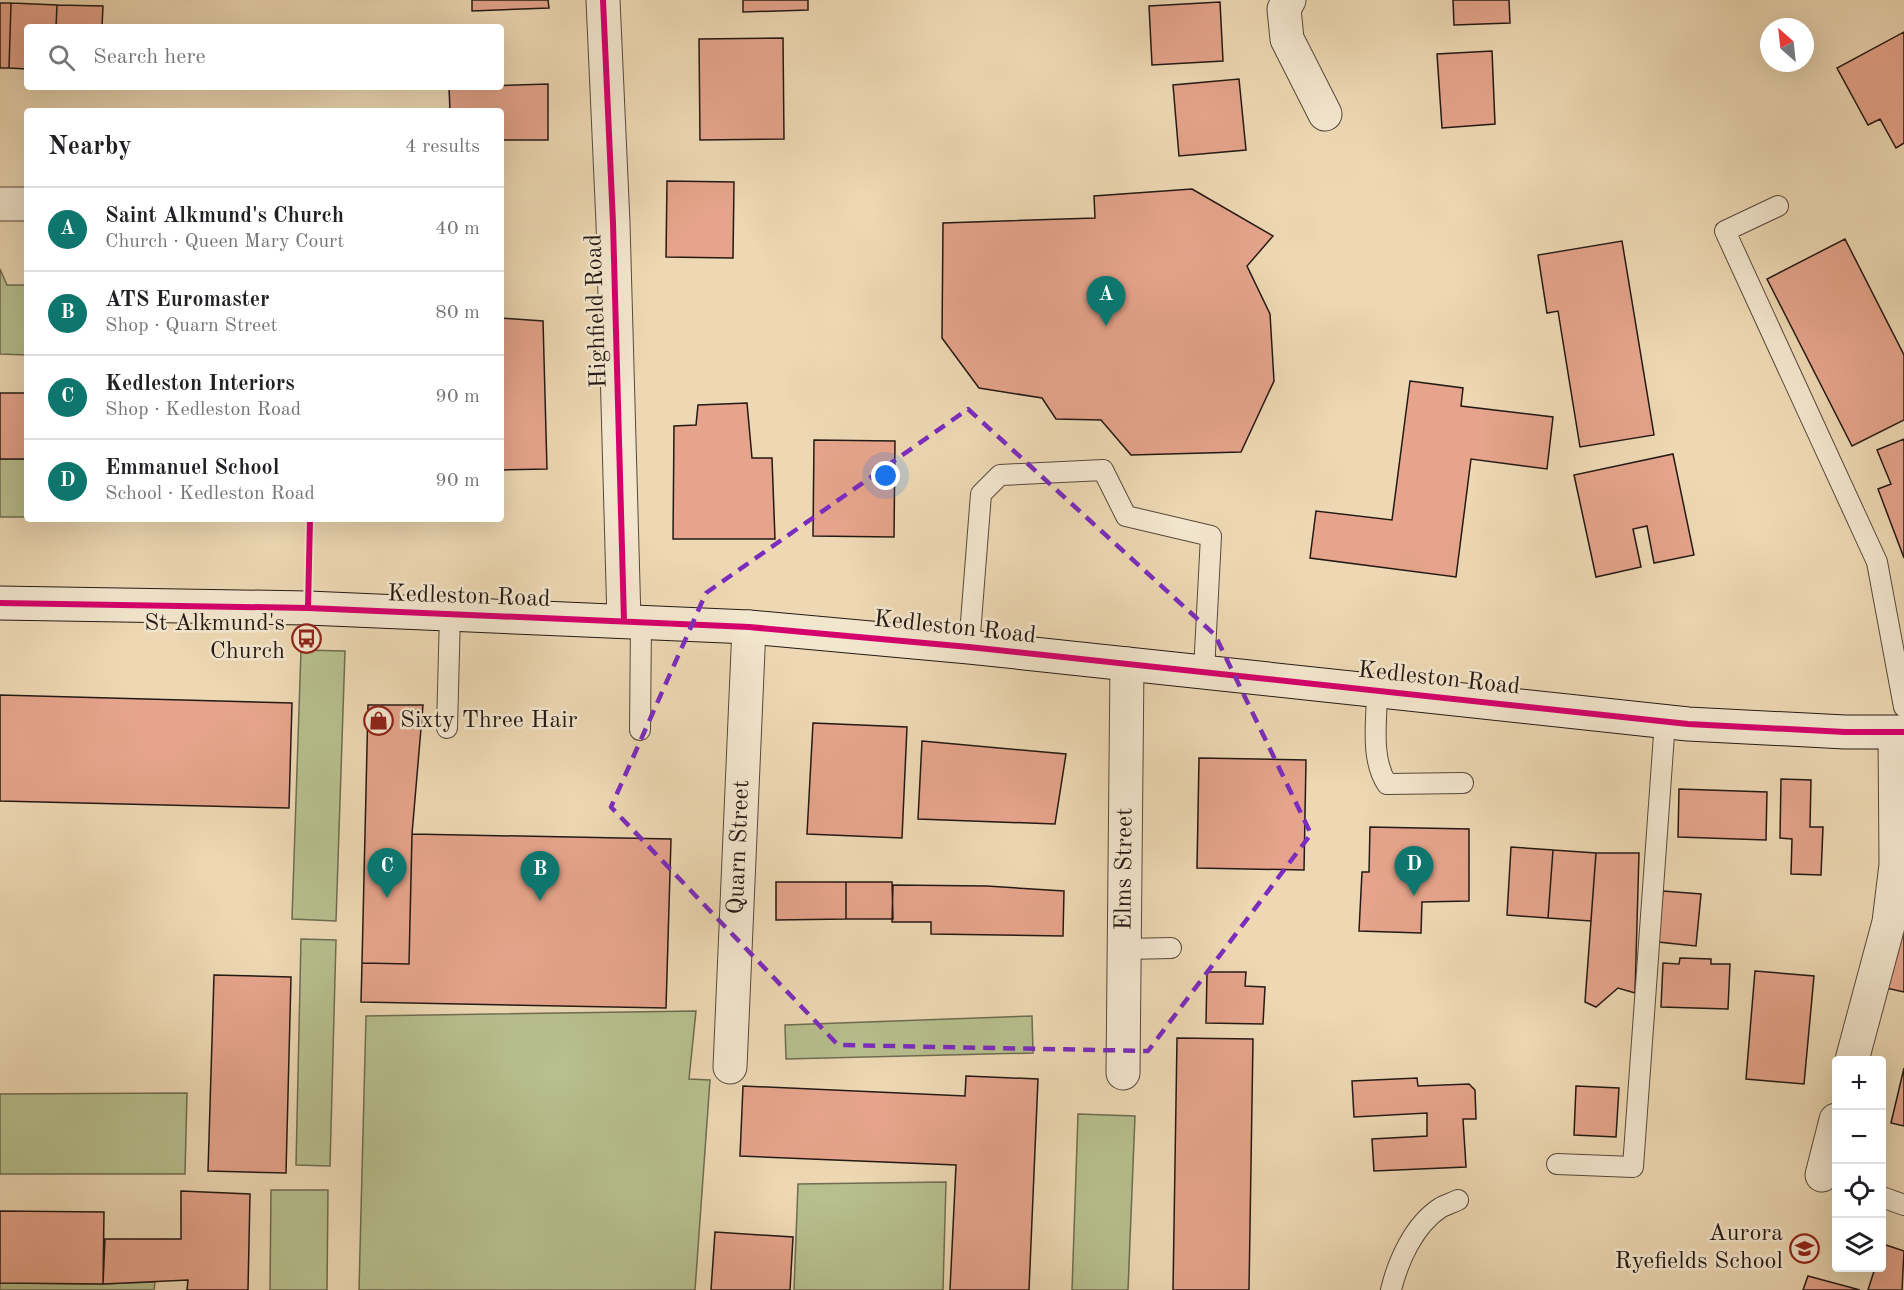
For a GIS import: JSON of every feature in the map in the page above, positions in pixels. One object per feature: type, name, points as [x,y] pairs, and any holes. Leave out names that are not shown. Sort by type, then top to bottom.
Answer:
[{"type":"street","name":"Highfield Road","points":[[603,0],[633,622]]},
{"type":"street","points":[[1289,0],[1284,9],[1287,39],[1326,114]]},
{"type":"street","points":[[0,204],[24,204]]},
{"type":"street","name":"Kedleston Road","points":[[0,603],[308,608],[749,627],[969,646],[1665,722],[1845,732],[1901,724]]},
{"type":"street","name":"Quarn Street","points":[[730,1067],[749,627]]},
{"type":"street","name":"Elms Street","points":[[1124,1073],[1127,664]]},
{"type":"street","points":[[1853,1056],[1889,922],[1896,865],[1901,724]]},
{"type":"street","points":[[1829,1177],[1832,1153]]},
{"type":"lane","points":[[1778,206],[1725,231],[1877,562],[1901,724]]},
{"type":"lane","points":[[969,646],[981,494],[1000,475],[1102,470],[1126,516],[1211,536],[1204,671]]},
{"type":"lane","points":[[447,728],[450,614]]},
{"type":"lane","points":[[633,622],[640,730]]},
{"type":"lane","points":[[1377,691],[1378,765],[1387,784],[1463,783]]},
{"type":"lane","points":[[1557,1164],[1633,1167],[1665,722]]},
{"type":"lane","points":[[1126,949],[1171,948]]},
{"type":"lane","points":[[1886,1199],[1904,1205]]},
{"type":"lane","points":[[1391,1290],[1401,1257],[1421,1226],[1439,1208],[1458,1200]]},
{"type":"highlighted area","points":[[968,409],[1215,635],[1311,834],[1148,1051],[838,1045],[611,807],[706,593]]},
{"type":"green space","points":[[0,269],[7,285],[24,285],[24,355],[0,354]]},
{"type":"green space","points":[[0,459],[24,459],[24,517],[0,517]]},
{"type":"green space","points":[[301,650],[345,651],[336,921],[292,919]]},
{"type":"green space","points":[[301,939],[336,940],[330,1166],[296,1165]]},
{"type":"green space","points":[[696,1011],[689,1079],[710,1080],[695,1290],[359,1290],[366,1016]]},
{"type":"green space","points":[[1032,1016],[1033,1053],[786,1059],[785,1025]]},
{"type":"green space","points":[[187,1093],[185,1174],[0,1174],[0,1094]]},
{"type":"green space","points":[[1078,1114],[1135,1116],[1128,1290],[1072,1290]]},
{"type":"green space","points":[[946,1182],[943,1290],[794,1290],[798,1184]]},
{"type":"green space","points":[[271,1190],[328,1190],[327,1290],[270,1290]]},
{"type":"green space","points":[[155,1282],[154,1290],[0,1290],[0,1283]]},
{"type":"building","points":[[472,0],[548,0],[549,8],[472,11]]},
{"type":"building","points":[[743,0],[808,0],[808,10],[743,12]]},
{"type":"building","points":[[1453,0],[1509,0],[1510,23],[1454,25]]},
{"type":"building","points":[[1220,2],[1223,61],[1152,65],[1149,6]]},
{"type":"building","points":[[0,3],[11,3],[9,68],[0,68]]},
{"type":"building","points":[[11,3],[57,5],[56,24],[24,24],[24,69],[9,68]]},
{"type":"building","points":[[57,5],[103,6],[102,24],[56,24]]},
{"type":"building","points":[[1904,32],[1904,143],[1896,148],[1880,119],[1868,125],[1837,68]]},
{"type":"building","points":[[783,38],[784,139],[700,140],[699,39]]},
{"type":"building","points":[[1492,51],[1495,124],[1442,128],[1437,54]]},
{"type":"building","points":[[1239,79],[1246,150],[1179,156],[1173,85]]},
{"type":"building","points":[[548,84],[548,140],[504,140],[504,108],[450,108],[449,90],[504,90],[504,85]]},
{"type":"building","points":[[667,181],[734,182],[733,258],[666,257]]},
{"type":"building","points":[[1192,189],[1273,236],[1247,266],[1270,314],[1274,381],[1241,452],[1131,455],[1101,420],[1056,419],[1042,398],[979,388],[942,338],[943,223],[1095,218],[1094,196]]},
{"type":"building","points":[[1845,239],[1904,355],[1904,420],[1852,446],[1767,279]]},
{"type":"building","points":[[1622,241],[1654,435],[1580,447],[1558,311],[1547,313],[1538,255]]},
{"type":"building","points":[[504,318],[543,321],[547,469],[504,470]]},
{"type":"building","points":[[1410,381],[1463,388],[1461,406],[1553,417],[1547,469],[1471,459],[1456,577],[1310,558],[1316,511],[1392,520]]},
{"type":"building","points":[[0,393],[24,393],[24,459],[0,459]]},
{"type":"building","points":[[747,403],[752,458],[772,458],[775,539],[673,539],[674,426],[696,425],[698,405]]},
{"type":"building","points":[[1904,439],[1904,558],[1878,489],[1891,484],[1877,450]]},
{"type":"building","points":[[814,440],[895,441],[894,537],[813,536]]},
{"type":"building","points":[[1673,454],[1694,555],[1654,563],[1647,526],[1633,529],[1641,567],[1596,577],[1574,475]]},
{"type":"building","points":[[0,695],[292,703],[289,808],[0,801]]},
{"type":"building","points":[[368,705],[423,705],[412,834],[409,964],[362,963]]},
{"type":"building","points":[[813,723],[907,727],[902,838],[807,834]]},
{"type":"building","points":[[922,741],[1066,754],[1055,824],[918,819]]},
{"type":"building","points":[[1199,758],[1306,760],[1304,870],[1197,868]]},
{"type":"building","points":[[1781,779],[1811,780],[1810,827],[1823,827],[1821,875],[1791,874],[1792,839],[1780,838]]},
{"type":"building","points":[[1679,789],[1767,792],[1766,840],[1678,837]]},
{"type":"building","points":[[1370,827],[1469,829],[1469,901],[1422,902],[1421,933],[1359,931],[1362,872],[1369,872]]},
{"type":"building","points":[[412,834],[671,839],[666,1008],[361,1002],[362,963],[409,964]]},
{"type":"building","points":[[1511,847],[1553,850],[1548,918],[1507,915]]},
{"type":"building","points":[[1553,850],[1596,853],[1591,921],[1548,918]]},
{"type":"building","points":[[1596,853],[1639,853],[1635,993],[1618,988],[1596,1007],[1585,1002]]},
{"type":"building","points":[[776,882],[846,882],[846,919],[776,920]]},
{"type":"building","points":[[846,882],[892,882],[893,919],[846,919]]},
{"type":"building","points":[[893,885],[987,886],[1064,891],[1063,936],[931,934],[931,922],[892,922]]},
{"type":"building","points":[[1663,891],[1701,894],[1696,946],[1658,942]]},
{"type":"building","points":[[1904,908],[1904,992],[1886,988]]},
{"type":"building","points":[[1680,958],[1711,959],[1711,964],[1730,964],[1728,1009],[1661,1007],[1663,963],[1679,964]]},
{"type":"building","points":[[1755,971],[1814,976],[1804,1084],[1746,1079]]},
{"type":"building","points":[[1207,972],[1246,972],[1245,986],[1265,987],[1263,1024],[1206,1023]]},
{"type":"building","points":[[214,975],[291,977],[286,1173],[208,1171]]},
{"type":"building","points":[[1177,1038],[1253,1039],[1249,1290],[1173,1290]]},
{"type":"building","points":[[1904,1068],[1904,1126],[1891,1123]]},
{"type":"building","points":[[966,1076],[1038,1079],[1029,1290],[950,1290],[956,1165],[740,1156],[743,1086],[965,1096]]},
{"type":"building","points":[[1417,1078],[1418,1086],[1469,1084],[1475,1090],[1476,1119],[1463,1119],[1466,1167],[1374,1171],[1372,1139],[1427,1136],[1427,1113],[1354,1117],[1352,1081]]},
{"type":"building","points":[[1576,1086],[1619,1088],[1616,1137],[1574,1135]]},
{"type":"building","points":[[181,1191],[250,1194],[248,1290],[187,1290],[188,1280],[103,1284],[105,1239],[181,1239]]},
{"type":"building","points":[[0,1211],[104,1212],[103,1284],[0,1283]]},
{"type":"building","points":[[715,1232],[793,1237],[790,1290],[711,1290]]},
{"type":"building","points":[[1886,1245],[1904,1251],[1902,1290],[1868,1290],[1874,1272],[1886,1272]]},
{"type":"building","points":[[1808,1276],[1860,1290],[1803,1290]]},
{"type":"cycle path","points":[[603,0],[613,223],[624,621]]},
{"type":"cycle path","points":[[308,608],[310,522]]},
{"type":"cycle path","points":[[0,603],[308,608],[749,627],[969,647],[1688,724],[1845,732],[1904,732]]},
{"type":"place","name":"Saint Alkmund's Church","points":[[1106,326]]},
{"type":"place","name":"St Alkmund's Church","points":[[306,638]]},
{"type":"place","name":"Sixty Three Hair","points":[[379,721]]},
{"type":"place","name":"Emmanuel School","points":[[1414,896]]},
{"type":"place","name":"Kedleston Interiors","points":[[387,898]]},
{"type":"place","name":"ATS Euromaster","points":[[540,901]]},
{"type":"place","name":"Aurora Ryefields School","points":[[1804,1248]]}]
